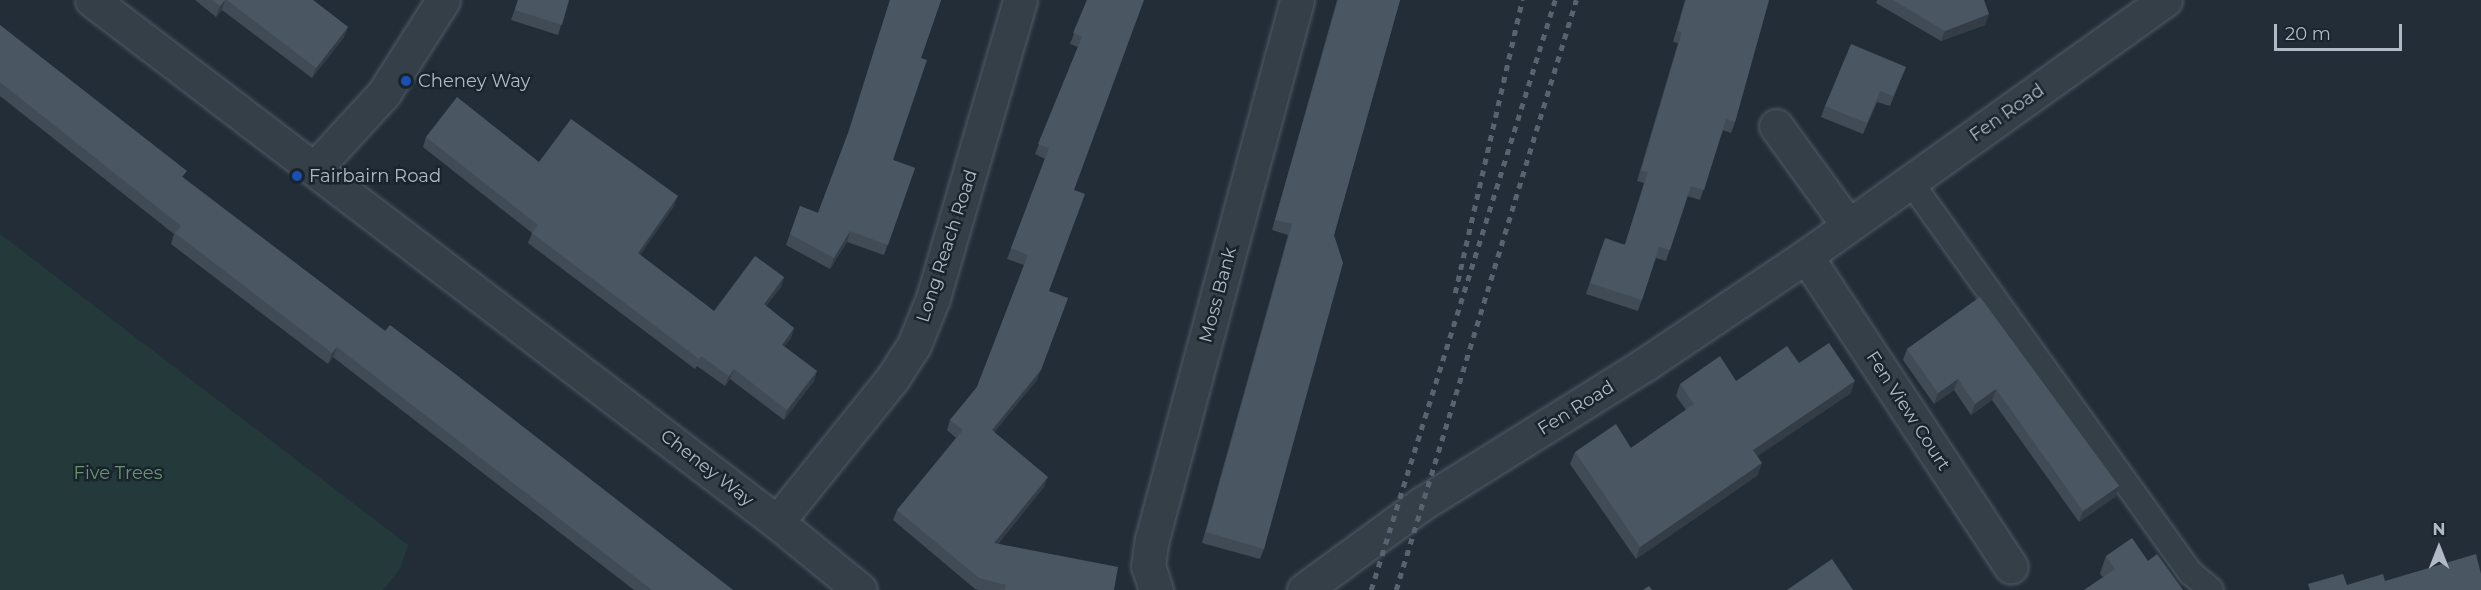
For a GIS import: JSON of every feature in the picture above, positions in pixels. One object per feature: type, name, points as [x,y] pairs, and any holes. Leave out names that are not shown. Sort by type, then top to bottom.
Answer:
[{"type":"street","name":"Cheney Way","points":[[92,0],[316,167],[777,522],[860,590]]},
{"type":"street","points":[[316,167],[384,93],[443,0]]},
{"type":"street","name":"Long Reach Road","points":[[777,522],[892,379],[914,345],[933,298],[1020,0]]},
{"type":"street","name":"Moss Bank","points":[[1156,590],[1148,566],[1152,540],[1297,0]]},
{"type":"street","name":"Fen Road","points":[[1304,590],[1423,503],[1644,365],[1806,256],[2165,0]]},
{"type":"street","points":[[1776,126],[1848,225]]},
{"type":"street","name":"Fen View Court","points":[[1806,256],[2011,567]]},
{"type":"lane","points":[[1910,181],[2191,573],[2211,590]]},
{"type":"green space","name":"Five Trees","points":[[0,234],[408,545],[400,569],[383,590],[0,590]]},
{"type":"building","points":[[212,0],[225,0],[220,6]]},
{"type":"building","points":[[227,0],[313,0],[348,27],[316,68]]},
{"type":"building","points":[[518,0],[569,0],[562,25],[515,10]]},
{"type":"building","points":[[890,0],[941,0],[921,58],[927,60],[893,160],[915,168],[888,245],[850,231],[834,258],[790,234],[800,206],[818,213],[850,128]]},
{"type":"building","points":[[1087,0],[1144,0],[1074,190],[1085,194],[1049,291],[1068,298],[1041,370],[992,430],[1048,477],[994,543],[1118,567],[1114,590],[1005,590],[1006,585],[979,578],[897,510],[963,430],[950,420],[977,387],[1028,255],[1011,248],[1049,148],[1038,144],[1082,37],[1073,33]]},
{"type":"building","points":[[1338,0],[1400,0],[1334,235],[1343,263],[1264,549],[1206,532],[1292,224],[1275,220]]},
{"type":"building","points":[[1686,0],[1769,0],[1735,122],[1726,119],[1704,190],[1691,186],[1670,250],[1659,247],[1642,300],[1590,283],[1605,238],[1625,245],[1648,172],[1641,171],[1682,32],[1677,31]]},
{"type":"building","points":[[1893,0],[1984,0],[1989,14],[1945,31]]},
{"type":"building","points":[[0,25],[187,171],[182,177],[385,331],[390,325],[733,590],[652,590],[337,347],[332,353],[175,233],[181,226],[0,82]]},
{"type":"building","points":[[1851,44],[1906,67],[1893,96],[1880,91],[1867,123],[1825,106]]},
{"type":"building","points":[[457,97],[539,162],[571,119],[678,196],[638,253],[714,311],[755,256],[784,277],[764,304],[794,328],[782,345],[817,371],[787,410],[734,369],[729,376],[701,356],[699,359],[532,233],[538,225],[426,137]]},
{"type":"building","points":[[1980,297],[2119,486],[2083,511],[1996,389],[1975,404],[1958,379],[1938,393],[1907,349]]},
{"type":"building","points":[[1829,343],[1855,381],[1753,450],[1762,463],[1640,547],[1575,452],[1616,424],[1631,448],[1694,404],[1680,384],[1720,356],[1736,381],[1787,346],[1799,363]]},
{"type":"building","points":[[2132,538],[2148,561],[2157,554],[2183,590],[2084,590],[2115,569],[2106,556]]},
{"type":"building","points":[[2476,554],[2481,574],[2481,590],[2310,590],[2308,584],[2343,574],[2347,585],[2383,574],[2385,581]]},
{"type":"building","points":[[1832,559],[1853,590],[1787,590]]},
{"type":"railway","points":[[1455,293],[1522,0]]},
{"type":"railway","points":[[1371,590],[1555,0]]},
{"type":"railway","points":[[1396,590],[1576,0]]},
{"type":"place","name":"Cheney Way","points":[[406,81]]},
{"type":"place","name":"Fairbairn Road","points":[[297,176]]}]
